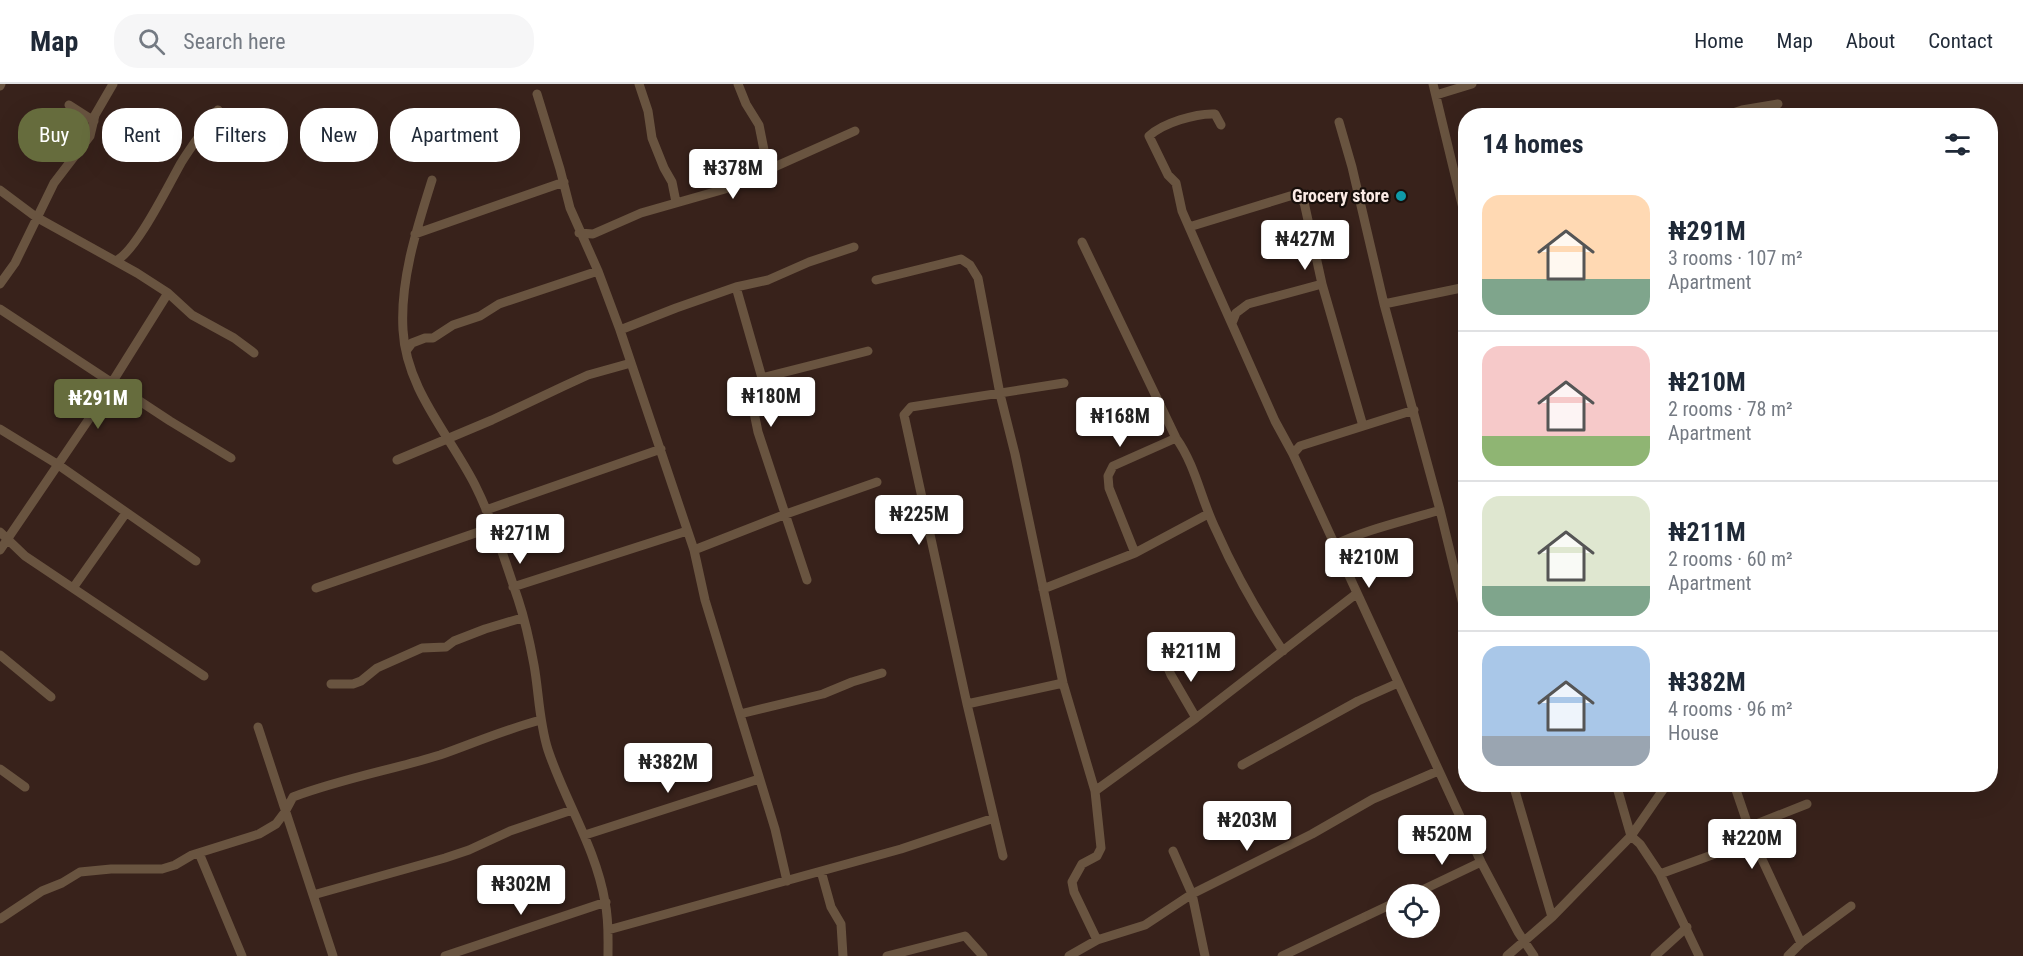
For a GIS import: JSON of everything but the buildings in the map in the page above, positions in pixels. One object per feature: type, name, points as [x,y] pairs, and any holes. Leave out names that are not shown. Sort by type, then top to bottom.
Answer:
[{"type":"street","points":[[0,284],[15,263],[54,183],[90,136],[95,115],[113,84]]},
{"type":"street","points":[[639,84],[648,111],[652,138],[672,182],[676,202]]},
{"type":"street","points":[[738,84],[746,104],[759,125],[768,170]]},
{"type":"street","points":[[1433,84],[1458,177]]},
{"type":"street","points":[[1436,95],[1472,84]]},
{"type":"street","points":[[537,94],[570,208],[579,233],[598,271],[620,330],[694,550],[705,600],[775,829],[788,881]]},
{"type":"street","points":[[1754,108],[1778,104]]},
{"type":"street","points":[[69,105],[94,121]]},
{"type":"street","points":[[1221,125],[1215,114],[1206,114],[1174,123],[1149,136],[1168,176],[1176,183],[1182,211],[1275,421],[1293,454],[1438,771],[1481,862],[1516,928],[1534,956]]},
{"type":"street","points":[[1339,122],[1458,586]]},
{"type":"street","points":[[579,233],[593,234],[640,213],[725,189],[855,131]]},
{"type":"street","points":[[115,261],[122,258],[137,237],[194,145]]},
{"type":"street","points":[[432,180],[415,234],[408,268],[403,329],[406,351],[411,373],[475,485],[493,527],[513,587],[534,665],[541,720],[548,748],[572,810],[585,836],[606,902],[608,956]]},
{"type":"street","points":[[415,234],[564,182]]},
{"type":"street","points":[[0,190],[36,217],[168,293],[192,315],[254,352]]},
{"type":"street","points":[[1189,227],[1295,196],[1304,202],[1322,284],[1363,426]]},
{"type":"street","points":[[586,247],[593,234]]},
{"type":"street","points":[[1082,242],[1176,438],[1186,452],[1208,514],[1246,592],[1283,651]]},
{"type":"street","points":[[620,330],[736,287],[768,280],[809,262],[854,248]]},
{"type":"street","points":[[876,280],[962,259],[970,265],[978,278],[999,393],[1015,454],[1063,683],[1095,791],[1101,848],[1097,856],[1082,864],[1072,882],[1074,892],[1097,940]]},
{"type":"street","points":[[406,351],[412,343],[424,338],[433,338],[453,325],[480,316],[499,304],[598,271]]},
{"type":"street","points":[[1232,323],[1236,313],[1248,304],[1322,284]]},
{"type":"street","points":[[736,287],[762,378],[760,383],[752,387],[750,393],[758,432],[807,580]]},
{"type":"street","points":[[1384,304],[1458,289]]},
{"type":"street","points":[[0,550],[3,536],[31,506],[168,293]]},
{"type":"street","points":[[0,309],[231,458]]},
{"type":"street","points":[[762,378],[868,351]]},
{"type":"street","points":[[397,460],[492,420],[588,375],[631,363]]},
{"type":"street","points":[[1003,856],[967,704],[904,415],[911,407],[1064,383]]},
{"type":"street","points":[[1293,454],[1300,446],[1414,410]]},
{"type":"street","points":[[0,429],[57,464],[196,561]]},
{"type":"street","points":[[1135,553],[1109,488],[1108,476],[1113,466],[1176,438]]},
{"type":"street","points":[[486,510],[661,449]]},
{"type":"street","points":[[694,550],[786,514],[878,482]]},
{"type":"street","points":[[1334,545],[1357,534],[1395,525],[1440,510]]},
{"type":"street","points":[[73,588],[126,513]]},
{"type":"street","points":[[1043,589],[1135,553],[1208,514]]},
{"type":"street","points":[[316,588],[493,527]]},
{"type":"street","points":[[513,587],[687,531]]},
{"type":"street","points":[[3,536],[25,556],[204,676]]},
{"type":"street","points":[[1095,791],[1196,718],[1356,594]]},
{"type":"street","points":[[331,684],[353,684],[361,681],[377,668],[422,648],[446,646],[485,629],[522,618]]},
{"type":"street","points":[[0,655],[51,697]]},
{"type":"street","points":[[1164,659],[1196,718]]},
{"type":"street","points":[[740,714],[823,694],[882,673]]},
{"type":"street","points":[[967,704],[1063,683]]},
{"type":"street","points":[[1242,765],[1358,701],[1398,683]]},
{"type":"street","points":[[0,919],[42,891],[62,884],[80,872],[111,869],[162,869],[199,853],[259,834],[274,825],[285,812],[293,797],[438,755],[513,727],[541,720]]},
{"type":"street","points":[[258,727],[333,956]]},
{"type":"street","points":[[0,769],[26,787]]},
{"type":"street","points":[[1069,956],[1097,940],[1145,925],[1192,894],[1312,834],[1373,799],[1438,771]]},
{"type":"street","points":[[585,836],[759,779]]},
{"type":"street","points":[[1515,792],[1552,917]]},
{"type":"street","points":[[1618,792],[1631,836],[1640,844],[1660,874],[1699,956]]},
{"type":"street","points":[[1507,956],[1552,917],[1631,836],[1661,792]]},
{"type":"street","points":[[1737,792],[1753,840],[1802,943]]},
{"type":"street","points":[[1749,827],[1807,804]]},
{"type":"street","points":[[313,895],[445,858],[469,850],[510,831],[572,810]]},
{"type":"street","points":[[608,930],[901,849],[994,818]]},
{"type":"street","points":[[1660,874],[1753,840]]},
{"type":"street","points":[[1173,851],[1192,894],[1205,956]]},
{"type":"street","points":[[199,853],[242,956]]},
{"type":"street","points":[[1435,884],[1481,862]]},
{"type":"street","points":[[821,871],[831,907],[840,924],[843,956]]},
{"type":"street","points":[[445,956],[606,902]]},
{"type":"street","points":[[1788,956],[1851,906]]},
{"type":"street","points":[[1282,956],[1386,907]]},
{"type":"street","points":[[1655,956],[1687,927]]},
{"type":"street","points":[[887,956],[965,936],[983,956]]},
{"type":"place","name":"Grocery store","points":[[1401,196]]}]
